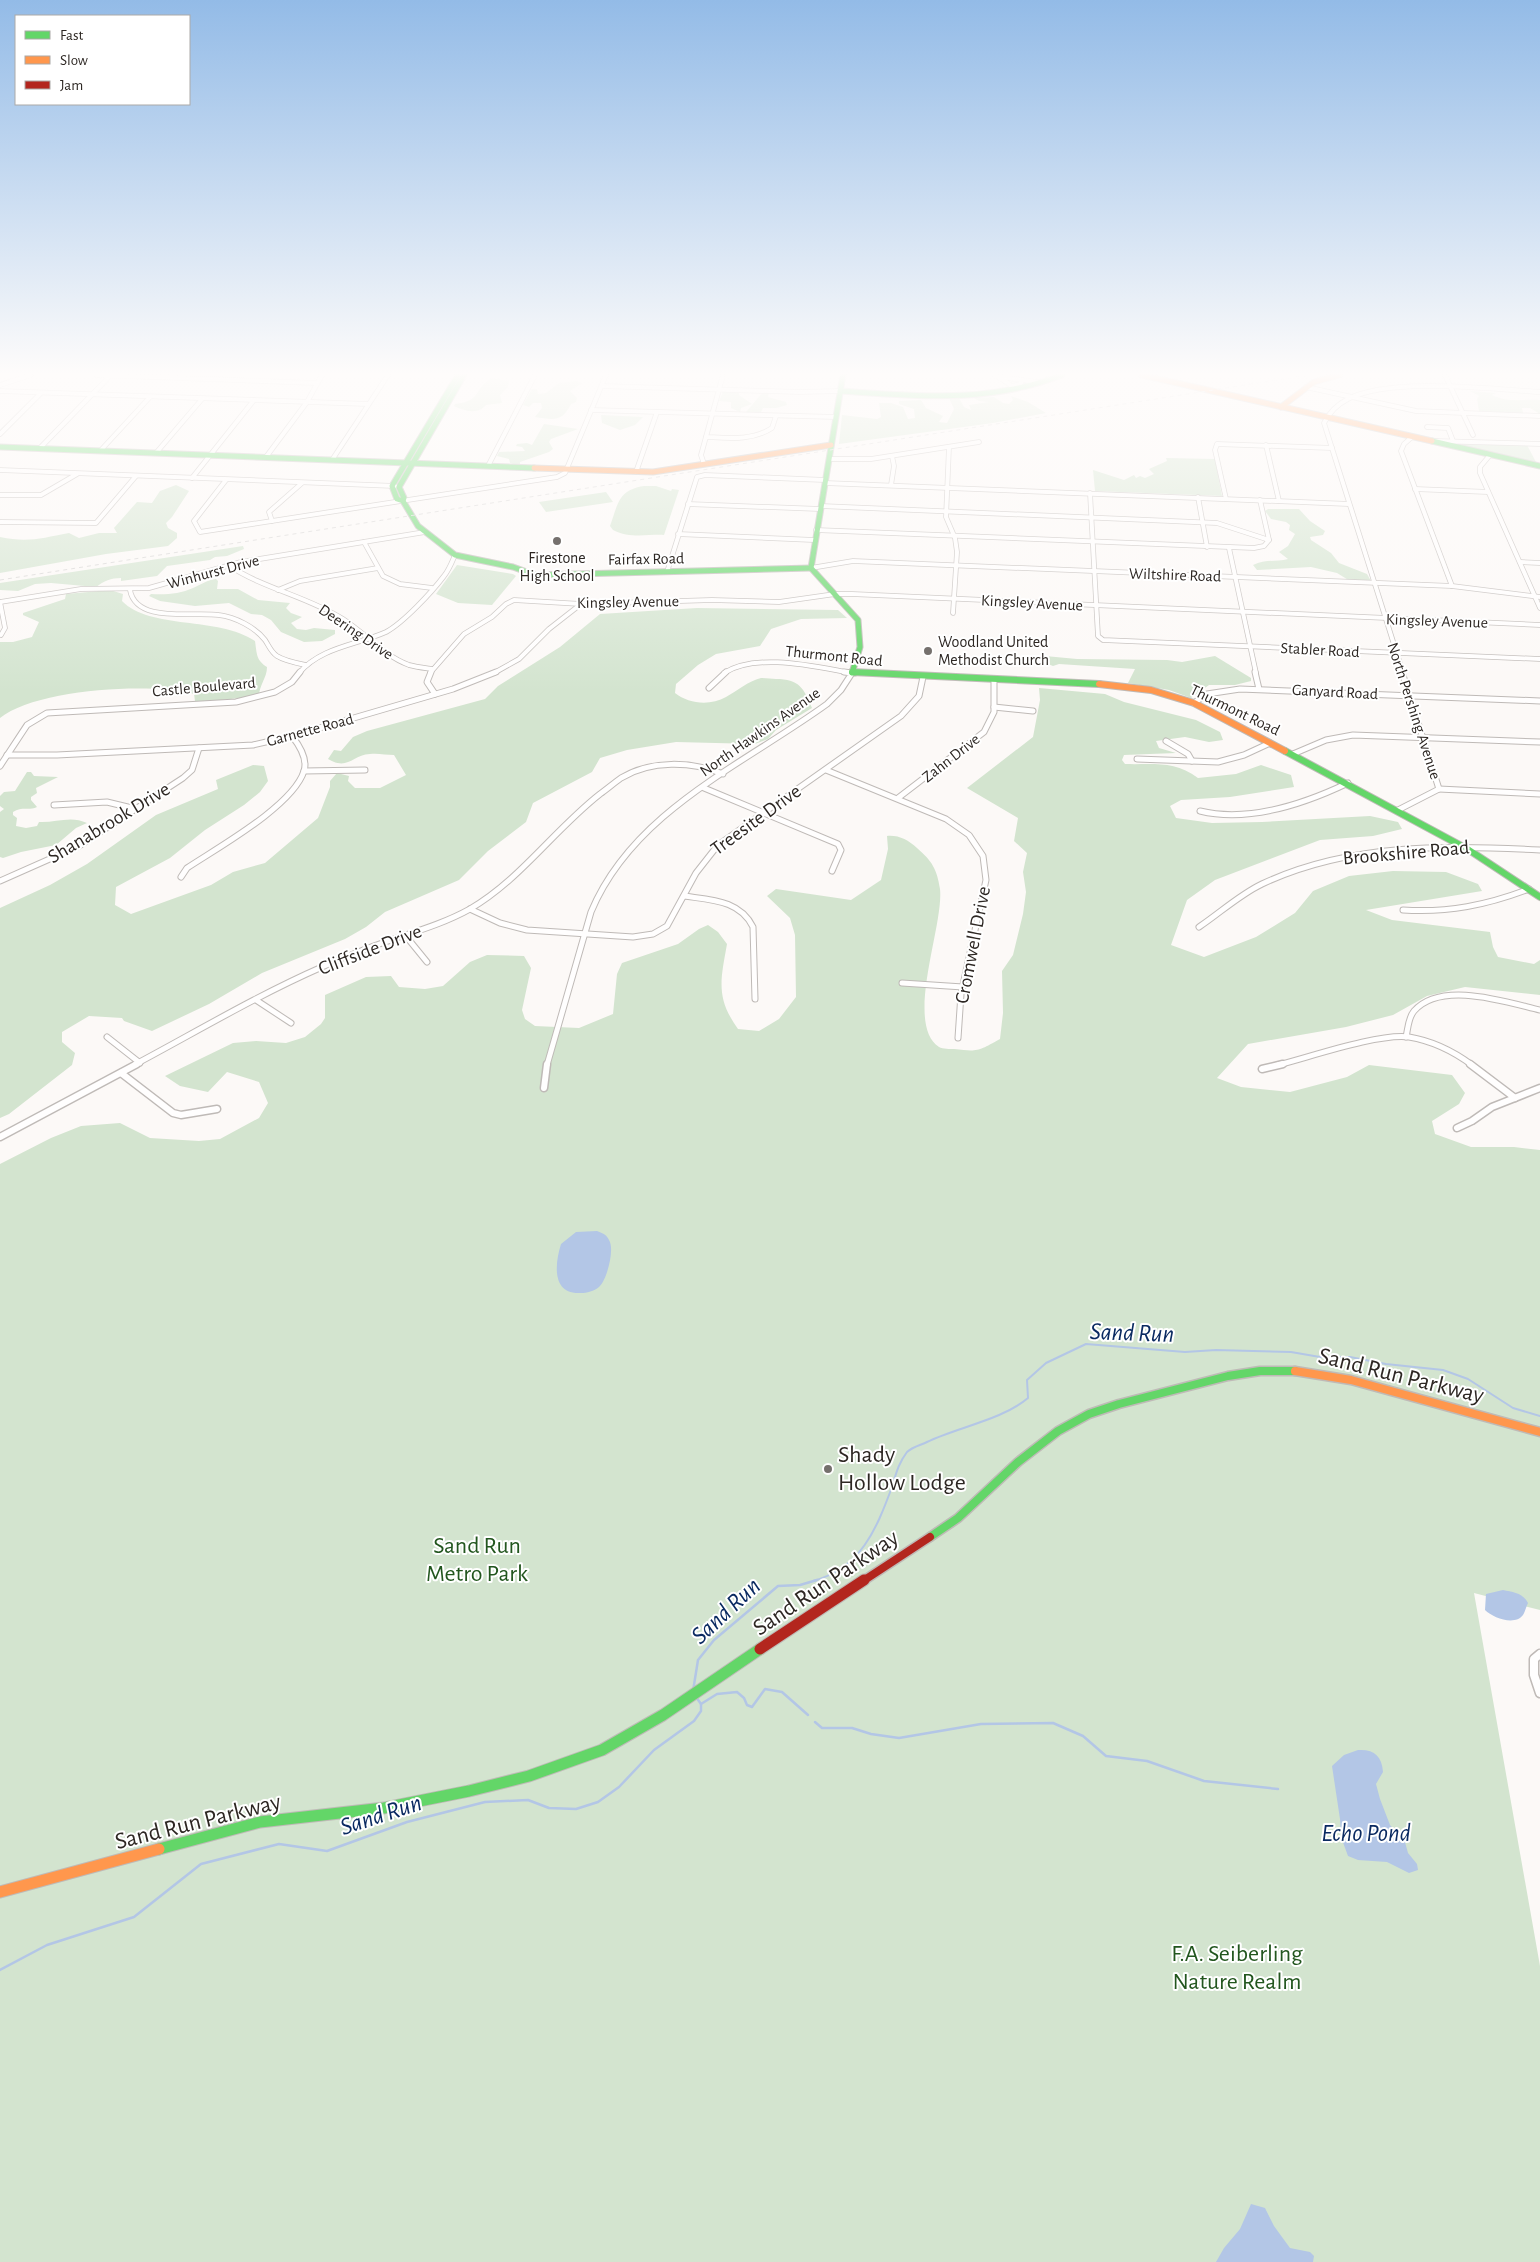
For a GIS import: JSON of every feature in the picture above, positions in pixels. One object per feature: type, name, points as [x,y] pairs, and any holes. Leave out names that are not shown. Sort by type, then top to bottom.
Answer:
[{"type":"street","points":[[0,495],[32,496],[41,494],[66,481]]},
{"type":"street","points":[[0,522],[96,523],[132,481]]},
{"type":"street","points":[[226,481],[194,522],[200,532],[534,481]]},
{"type":"street","points":[[240,481],[395,486]]},
{"type":"street","points":[[399,481],[395,486],[397,499],[403,501],[418,526],[455,555]]},
{"type":"street","points":[[667,572],[695,481]]},
{"type":"street","points":[[816,481],[1349,504]]},
{"type":"street","points":[[811,568],[825,481]]},
{"type":"street","points":[[891,485],[892,481]]},
{"type":"street","points":[[948,481],[947,522],[957,543],[953,612]]},
{"type":"street","points":[[1222,481],[1226,498]]},
{"type":"street","points":[[1274,481],[1279,501]]},
{"type":"street","name":"North Pershing Avenue","points":[[1342,481],[1439,789],[1398,810]]},
{"type":"street","points":[[1412,481],[1452,586]]},
{"type":"street","points":[[1484,481],[1540,608]]},
{"type":"street","points":[[272,521],[269,512],[302,483]]},
{"type":"street","points":[[1415,489],[1488,492]]},
{"type":"street","points":[[1090,493],[1096,606]]},
{"type":"street","points":[[1198,497],[1207,546]]},
{"type":"street","points":[[1260,500],[1270,540]]},
{"type":"street","points":[[688,504],[946,511],[1202,522],[1224,524],[1270,540]]},
{"type":"street","points":[[816,530],[1229,548],[1260,547],[1268,544],[1270,540]]},
{"type":"street","name":"Winhurst Drive","points":[[0,602],[81,589],[130,590],[170,583],[228,565],[425,532]]},
{"type":"street","points":[[678,534],[814,540]]},
{"type":"street","points":[[364,542],[383,576],[392,582],[432,588]]},
{"type":"street","points":[[1229,548],[1259,689]]},
{"type":"street","name":"Fairfax Road","points":[[455,555],[535,575],[811,568]]},
{"type":"street","name":"Castle Boulevard","points":[[0,766],[27,725],[47,714],[248,700],[282,688],[292,682],[306,665],[332,650],[394,627],[447,572],[455,555]]},
{"type":"street","name":"Wiltshire Road","points":[[811,568],[853,560],[1452,586],[1540,596]]},
{"type":"street","points":[[1520,562],[1540,563]]},
{"type":"street","name":"Deering Drive","points":[[228,565],[243,575],[317,605],[343,619],[397,660],[410,665],[432,669]]},
{"type":"street","points":[[278,590],[300,581],[378,568]]},
{"type":"street","name":"North Hawkins Avenue","points":[[544,1088],[556,1032],[590,913],[601,890],[623,857],[654,824],[827,704],[841,690],[852,673],[858,654],[860,628],[855,616],[811,568]]},
{"type":"street","points":[[130,590],[130,597],[133,602],[156,613],[211,614],[239,621],[258,634],[277,656],[306,665]]},
{"type":"street","name":"Kingsley Avenue","points":[[432,669],[468,630],[493,616],[506,604],[514,600],[582,604],[720,600],[779,602],[835,594],[1540,625]]},
{"type":"street","points":[[0,602],[5,628],[1,635]]},
{"type":"street","name":"Garnette Road","points":[[7,756],[253,745],[292,736],[469,684],[508,666],[531,648],[549,629],[582,604]]},
{"type":"street","name":"Stabler Road","points":[[1096,606],[1098,636],[1101,638],[1395,654],[1540,659]]},
{"type":"street","name":"Thurmont Road","points":[[709,688],[727,671],[751,664],[775,663],[852,673],[1127,686],[1151,690],[1194,703],[1348,783],[1463,846],[1540,897]]},
{"type":"street","points":[[432,669],[427,682],[435,694]]},
{"type":"street","name":"Treesite Drive","points":[[470,908],[513,928],[633,937],[661,931],[684,896],[704,859],[718,845],[908,710],[921,692],[923,677]]},
{"type":"street","name":"Zahn Drive","points":[[898,798],[979,737],[990,723],[994,707],[994,680]]},
{"type":"street","name":"Ganyard Road","points":[[1194,703],[1207,694],[1220,690],[1259,689],[1540,701]]},
{"type":"street","points":[[994,707],[1033,711]]},
{"type":"street","points":[[180,877],[187,868],[288,796],[304,771],[304,756],[292,736]]},
{"type":"street","points":[[1293,754],[1326,740],[1345,736],[1540,742]]},
{"type":"street","points":[[1166,741],[1188,754],[1192,761]]},
{"type":"street","points":[[1137,759],[1218,762],[1233,759],[1270,743]]},
{"type":"street","name":"Shanabrook Drive","points":[[0,881],[70,851],[136,810],[189,774],[194,767],[199,748]]},
{"type":"street","name":"Cliffside Drive","points":[[0,1137],[256,1000],[322,967],[436,925],[470,908],[510,880],[574,815],[621,778],[647,767],[675,764],[708,768],[724,774]]},
{"type":"street","points":[[304,771],[365,770]]},
{"type":"street","name":"Cromwell Drive","points":[[826,770],[937,814],[955,824],[975,842],[983,856],[986,880],[963,987],[958,1038]]},
{"type":"street","points":[[1200,811],[1224,814],[1288,808],[1303,804],[1348,783]]},
{"type":"street","points":[[704,788],[838,844],[841,850],[832,871]]},
{"type":"street","points":[[1439,789],[1540,794]]},
{"type":"street","points":[[54,805],[107,802],[136,810]]},
{"type":"street","name":"Brookshire Road","points":[[1199,927],[1262,884],[1336,858],[1374,852],[1463,846],[1540,850]]},
{"type":"street","points":[[1403,910],[1443,912],[1471,909],[1529,889]]},
{"type":"street","points":[[684,896],[729,904],[739,908],[751,918],[753,927],[755,999]]},
{"type":"street","points":[[405,935],[427,962]]},
{"type":"street","points":[[902,983],[963,987]]},
{"type":"street","points":[[1406,1037],[1410,1016],[1414,1011],[1428,1001],[1444,997],[1478,997],[1540,1010]]},
{"type":"street","points":[[256,1000],[291,1023]]},
{"type":"street","points":[[107,1037],[140,1063]]},
{"type":"street","points":[[1262,1069],[1379,1039],[1406,1037],[1434,1043],[1456,1053],[1515,1098]]},
{"type":"street","points":[[121,1073],[173,1113],[181,1115],[196,1114],[217,1109]]},
{"type":"street","points":[[1457,1128],[1472,1121],[1492,1107],[1540,1088]]},
{"type":"street","name":"Sand Run Parkway","points":[[0,1892],[260,1822],[384,1808],[478,1789],[529,1776],[602,1750],[656,1720],[958,1518],[986,1494],[1018,1462],[1058,1432],[1090,1414],[1119,1404],[1228,1376],[1260,1371],[1304,1371],[1351,1380],[1540,1432]]},
{"type":"street","points":[[1540,1654],[1534,1660],[1534,1675],[1540,1693]]},
{"type":"green space","points":[[1094,481],[1219,481],[1222,496],[1095,491]]},
{"type":"green space","points":[[176,485],[189,491],[166,523],[168,528],[177,533],[177,538],[168,546],[106,554],[0,573],[0,537],[27,540],[69,533],[79,538],[99,533],[117,533],[114,528],[137,502],[152,503],[160,491]]},
{"type":"green space","points":[[644,486],[656,486],[671,491],[672,489],[679,490],[664,535],[632,535],[613,530],[610,526],[620,499],[629,491]]},
{"type":"green space","points":[[606,492],[613,502],[546,512],[539,502]]},
{"type":"green space","points":[[1268,509],[1299,509],[1310,521],[1325,531],[1323,535],[1310,537],[1311,540],[1331,553],[1339,563],[1367,574],[1371,581],[1350,581],[1337,573],[1311,567],[1257,570],[1253,565],[1288,559],[1279,552],[1288,546],[1295,534],[1289,530],[1290,525],[1286,522],[1271,519],[1265,511]]},
{"type":"green space","points":[[243,546],[244,549],[227,556],[167,566],[157,576],[121,581],[121,578],[114,579],[96,587],[51,583],[35,584],[18,591],[0,590],[0,583]]},
{"type":"green space","points":[[457,565],[516,576],[492,605],[458,603],[436,594]]},
{"type":"green space","points":[[216,579],[218,581],[217,589],[238,589],[258,600],[290,603],[286,608],[291,613],[302,617],[291,623],[297,629],[335,630],[335,634],[322,641],[304,642],[281,632],[271,620],[262,615],[251,614],[229,603],[195,606],[160,601],[149,596],[151,594],[183,592]]},
{"type":"green space","points":[[110,590],[123,594],[122,601],[134,610],[149,616],[223,628],[240,633],[255,641],[259,659],[267,667],[259,696],[202,702],[195,701],[194,694],[175,690],[123,689],[94,691],[65,694],[39,700],[17,708],[0,718],[0,642],[13,642],[32,637],[39,622],[23,615],[23,613],[65,599],[66,594]]},
{"type":"green space","points":[[697,608],[838,610],[847,618],[801,619],[771,629],[760,646],[716,654],[698,665],[676,684],[675,693],[681,697],[687,700],[707,703],[720,700],[756,679],[784,679],[800,686],[812,708],[776,730],[768,739],[755,744],[676,742],[627,750],[600,758],[592,772],[533,803],[526,822],[488,851],[459,880],[385,912],[366,927],[345,939],[262,973],[209,1004],[152,1031],[124,1021],[122,1018],[89,1016],[62,1032],[62,1042],[75,1053],[72,1065],[9,1114],[0,1118],[0,908],[50,885],[87,864],[156,815],[218,789],[216,780],[253,765],[264,766],[268,781],[260,792],[244,805],[205,830],[170,858],[116,887],[115,905],[131,914],[211,885],[233,872],[265,863],[318,818],[330,787],[330,781],[337,773],[349,776],[348,781],[355,788],[380,788],[406,775],[394,755],[370,754],[345,763],[328,759],[334,750],[341,751],[353,737],[367,731],[485,699],[498,686],[560,647],[600,614]]},
{"type":"green space","points":[[1045,656],[1077,659],[1167,660],[1182,662],[1215,656],[1251,678],[1251,681],[1235,685],[1209,685],[1191,698],[1169,690],[1128,683],[1135,669],[1059,664],[1053,666],[1043,662],[1042,658]]},
{"type":"green space","name":"Sand Run Metro Park","points":[[1039,688],[1105,694],[1124,702],[1196,720],[1220,732],[1223,740],[1209,742],[1185,737],[1156,741],[1159,748],[1176,753],[1124,755],[1122,760],[1125,764],[1172,766],[1189,772],[1198,778],[1236,774],[1261,765],[1291,775],[1294,787],[1230,797],[1181,800],[1170,806],[1176,818],[1212,823],[1370,816],[1398,822],[1402,829],[1373,836],[1320,840],[1215,880],[1187,900],[1171,945],[1204,957],[1256,937],[1295,913],[1313,891],[1349,876],[1393,871],[1446,872],[1478,884],[1482,891],[1366,910],[1392,920],[1490,932],[1493,947],[1498,957],[1534,964],[1540,960],[1540,995],[1465,987],[1427,996],[1393,1015],[1346,1027],[1248,1044],[1217,1078],[1241,1087],[1290,1092],[1347,1077],[1369,1065],[1452,1075],[1465,1093],[1459,1104],[1432,1121],[1435,1134],[1471,1147],[1514,1147],[1540,1150],[1540,1610],[1474,1593],[1540,1966],[1540,2262],[0,2262],[0,1164],[51,1138],[81,1126],[120,1123],[150,1138],[199,1141],[220,1139],[259,1118],[268,1103],[259,1082],[227,1072],[208,1092],[180,1086],[165,1076],[233,1043],[256,1041],[286,1043],[305,1037],[321,1024],[325,1018],[325,995],[366,977],[391,976],[399,987],[425,989],[443,986],[470,962],[487,955],[524,956],[531,968],[522,1010],[525,1019],[535,1026],[579,1028],[613,1014],[617,974],[622,963],[678,944],[708,925],[718,932],[727,944],[722,988],[726,1007],[731,1018],[738,1029],[759,1031],[779,1019],[796,997],[795,935],[790,918],[767,896],[776,889],[851,900],[881,880],[888,849],[887,836],[903,839],[917,848],[933,866],[939,882],[940,905],[925,997],[925,1018],[929,1035],[942,1048],[974,1050],[982,1048],[1000,1039],[1003,1013],[1002,971],[1013,955],[1023,914],[1026,892],[1023,872],[1027,853],[1014,841],[1018,818],[967,788],[1033,737],[1040,700]]},
{"type":"green space","points":[[27,772],[31,772],[34,776],[58,777],[36,788],[37,793],[31,797],[31,800],[37,807],[19,809],[13,812],[13,815],[17,818],[16,826],[26,828],[37,826],[39,822],[69,819],[87,823],[76,828],[56,845],[21,852],[3,858],[0,857],[0,812],[4,809],[0,806],[0,796],[4,792],[15,791]]},
{"type":"water","points":[[597,1231],[607,1236],[611,1244],[611,1257],[605,1278],[599,1287],[593,1291],[583,1293],[564,1289],[560,1283],[557,1268],[561,1244],[576,1232]]},
{"type":"water","points":[[1503,1590],[1521,1595],[1528,1603],[1524,1614],[1515,1620],[1504,1620],[1493,1616],[1485,1610],[1486,1594]]},
{"type":"water","name":"Echo Pond","points":[[1358,1750],[1373,1752],[1381,1762],[1383,1772],[1376,1784],[1380,1799],[1390,1825],[1405,1842],[1408,1853],[1417,1864],[1418,1870],[1409,1873],[1387,1862],[1358,1860],[1348,1856],[1341,1837],[1332,1766],[1344,1755]]},
{"type":"water","points":[[1251,2204],[1265,2208],[1274,2226],[1290,2248],[1310,2252],[1314,2256],[1313,2262],[1216,2262],[1224,2248],[1240,2229]]},
{"type":"waterway","name":"Sand Run","points":[[813,1581],[830,1575],[843,1567],[855,1557],[864,1545],[880,1518],[899,1465],[907,1452],[914,1447],[993,1418],[1017,1406],[1028,1398],[1027,1380],[1046,1363],[1086,1344],[1185,1352],[1216,1350],[1291,1352],[1320,1357],[1350,1357],[1386,1364],[1443,1370],[1468,1379],[1513,1408],[1540,1416]]},
{"type":"waterway","name":"Sand Run","points":[[693,1691],[698,1660],[714,1640],[778,1586],[800,1585],[817,1580]]},
{"type":"waterway","points":[[701,1704],[717,1694],[737,1692],[744,1698],[747,1705],[752,1707],[765,1689],[782,1692],[808,1715]]},
{"type":"waterway","name":"Sand Run","points":[[696,1697],[701,1704]]},
{"type":"waterway","name":"Sand Run","points":[[0,1970],[47,1945],[134,1917],[201,1864],[279,1844],[327,1851],[407,1822],[485,1802],[528,1800],[549,1808],[576,1809],[598,1802],[619,1787],[654,1750],[694,1721],[701,1711],[701,1704]]},
{"type":"waterway","points":[[815,1722],[822,1728],[852,1728],[871,1734],[899,1738],[981,1724],[1053,1723],[1083,1736],[1106,1756],[1147,1761],[1204,1781],[1278,1789]]},
{"type":"railway","points":[[0,580],[635,481]]},
{"type":"traffic: fast","points":[[395,481],[392,486],[397,499],[403,501]]},
{"type":"traffic: fast","points":[[403,481],[399,487],[404,498],[403,501],[418,526],[455,555],[513,567],[535,575],[811,568]]},
{"type":"traffic: fast","points":[[825,481],[811,568],[858,620],[860,647],[852,673],[1099,684]]},
{"type":"traffic: fast","points":[[1285,751],[1469,850],[1540,897]]},
{"type":"traffic: fast","points":[[930,1537],[958,1518],[1018,1462],[1058,1431],[1089,1414],[1119,1404],[1228,1376],[1260,1371],[1295,1371]]},
{"type":"traffic: fast","points":[[159,1849],[260,1822],[384,1808],[469,1791],[529,1776],[602,1750],[663,1715],[760,1649]]},
{"type":"traffic: slow","points":[[1099,684],[1151,690],[1194,703],[1285,751]]},
{"type":"traffic: slow","points":[[1295,1371],[1351,1380],[1540,1432]]},
{"type":"traffic: slow","points":[[0,1892],[159,1849]]},
{"type":"traffic: jam","points":[[760,1649],[930,1537]]},
{"type":"place","name":"Firestone High School","points":[[557,541]]},
{"type":"place","name":"Woodland United Methodist Church","points":[[928,651]]},
{"type":"place","name":"Shady Hollow Lodge","points":[[828,1469]]},
{"type":"park label","name":"F.A. Seiberling Nature Realm","points":[[1237,1968]]}]
